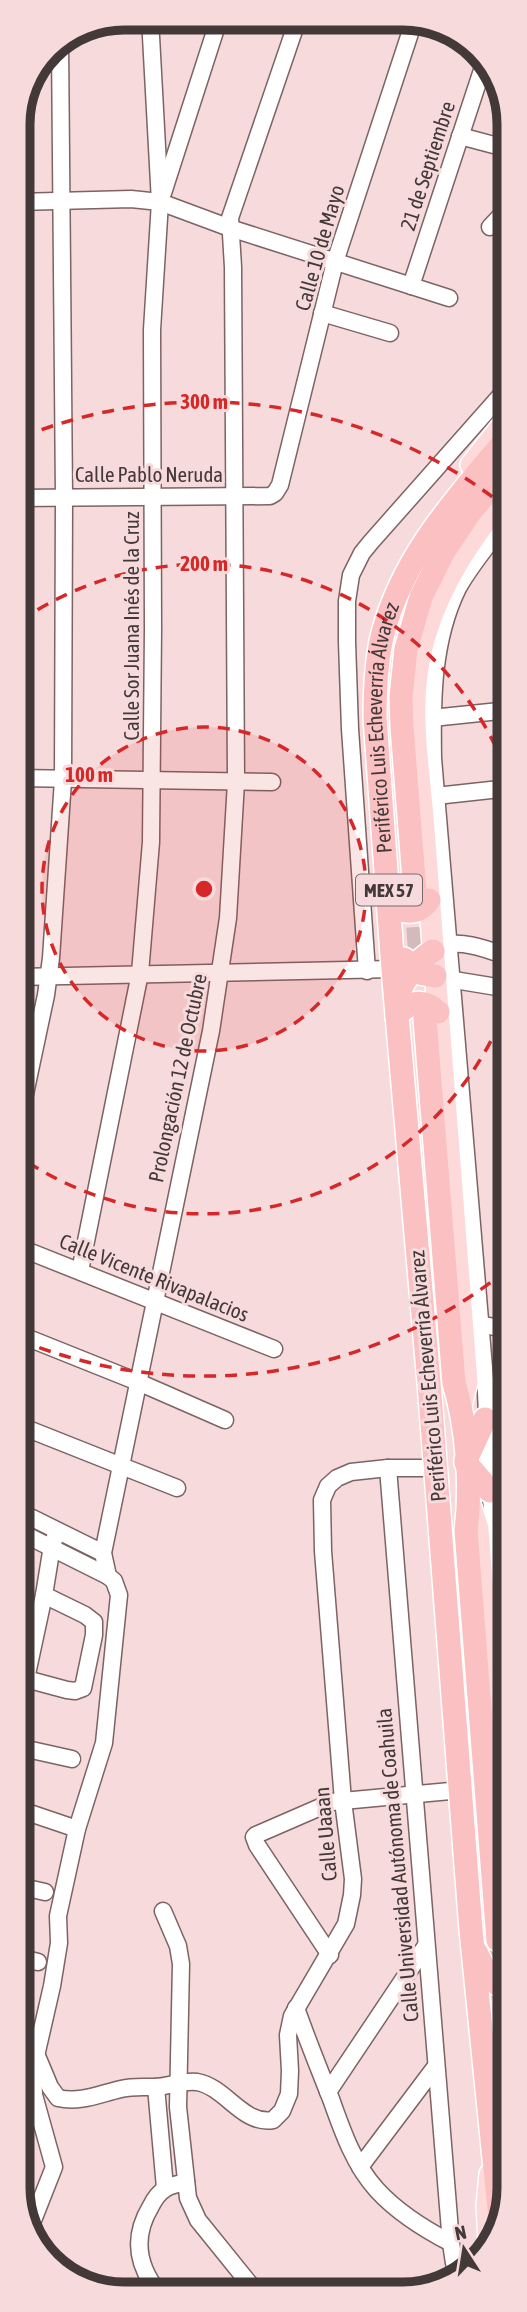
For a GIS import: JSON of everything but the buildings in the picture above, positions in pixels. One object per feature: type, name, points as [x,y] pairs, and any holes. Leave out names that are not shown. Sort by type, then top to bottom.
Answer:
[{"type":"highway","name":"Periférico Luis Echeverría Álvarez","points":[[494,2158],[471,1936],[436,1468],[397,1007],[403,969],[392,939],[374,718],[382,634],[399,586],[414,556],[438,521],[497,450]]},
{"type":"highway","name":"Periférico Luis Echeverría Álvarez","points":[[422,896],[402,727],[401,697],[406,649],[421,597],[444,551],[471,511],[497,481]]},
{"type":"highway","points":[[390,900],[406,911],[419,909],[422,896]]},
{"type":"highway","points":[[403,969],[441,947]]},
{"type":"highway","points":[[403,969],[443,978]]},
{"type":"highway","points":[[397,1007],[416,1003],[432,1006],[431,1015]]},
{"type":"highway","name":"Periférico Luis Echeverría Álvarez","points":[[431,1015],[454,1383],[461,1406],[470,1504],[466,1530],[497,1875]]},
{"type":"highway","points":[[485,1419],[466,1462],[490,1492]]},
{"type":"highway","points":[[471,1936],[497,1950]]},
{"type":"highway","points":[[471,1936],[486,1972],[497,1980]]},
{"type":"highway","points":[[478,2016],[484,2001],[497,1991]]},
{"type":"highway","points":[[481,2039],[489,2023],[497,2019]]},
{"type":"highway","name":"MEX 57","points":[[494,2158],[497,2188]]},
{"type":"main road","name":"Periférico Luis Echeverría Álvarez","points":[[438,521],[453,487],[497,432]]},
{"type":"main road","name":"Periférico Luis Echeverría Álvarez","points":[[431,1015],[443,978],[441,947],[422,896],[415,714],[419,663],[432,615],[453,568],[481,525],[497,507]]},
{"type":"main road","name":"Periférico Luis Echeverría Álvarez","points":[[470,1504],[478,1529],[482,1561],[497,1776]]},
{"type":"main road","name":"Periférico Luis Echeverría Álvarez","points":[[489,2228],[488,2185],[494,2158]]},
{"type":"street","name":"Calle Sor Juana Inés de la Cruz","points":[[80,1271],[140,973],[150,842],[153,780],[152,330],[160,202],[151,30]]},
{"type":"street","points":[[160,202],[215,30]]},
{"type":"street","name":"Prolongación 12 de Octubre","points":[[34,2217],[54,2166],[32,2084],[59,1943],[58,1916],[76,1829],[104,1743],[119,1595],[114,1581],[108,1576],[103,1553],[221,972],[231,887],[236,782],[233,268],[230,228],[233,209],[294,30]]},
{"type":"street","name":"Calle 10 de Mayo","points":[[278,490],[335,262],[411,31]]},
{"type":"street","points":[[30,1069],[49,977],[59,867],[63,780],[64,497],[60,55]]},
{"type":"street","name":"21 de Septiembre","points":[[411,286],[481,72]]},
{"type":"street","points":[[460,136],[497,146]]},
{"type":"street","points":[[30,202],[160,202],[230,228],[449,298]]},
{"type":"street","points":[[490,227],[497,220]]},
{"type":"street","points":[[322,313],[390,333]]},
{"type":"street","name":"Periférico Luis Echeverría Álvarez","points":[[367,971],[348,689],[347,601],[351,575],[370,542],[497,399]]},
{"type":"street","name":"Calle Pablo Neruda","points":[[30,498],[270,496],[278,490]]},
{"type":"street","name":"Periférico Luis Echeverría Álvarez","points":[[441,947],[432,718],[437,659],[450,606],[470,568],[497,533]]},
{"type":"street","points":[[432,718],[497,711]]},
{"type":"street","points":[[30,779],[272,782]]},
{"type":"street","points":[[436,796],[497,789]]},
{"type":"street","points":[[441,947],[479,948],[497,953]]},
{"type":"street","points":[[30,977],[403,969]]},
{"type":"street","points":[[443,978],[497,987]]},
{"type":"street","name":"Periférico Luis Echeverría Álvarez","points":[[443,978],[480,1324],[490,1492],[497,1549]]},
{"type":"street","name":"Calle Vicente Rivapalacios","points":[[30,1252],[274,1349]]},
{"type":"street","points":[[480,1324],[497,1328]]},
{"type":"street","points":[[30,1339],[225,1420]]},
{"type":"street","points":[[486,1392],[497,1396]]},
{"type":"street","points":[[30,1430],[177,1488]]},
{"type":"street","name":"Calle Uaaan","points":[[37,2056],[50,2087],[58,2098],[80,2100],[137,2085],[156,2087],[177,2082],[201,2083],[264,2122],[273,2120],[282,2111],[289,2094],[288,2035],[296,2008],[330,1955],[346,1924],[352,1895],[353,1879],[343,1801],[323,1551],[322,1500],[328,1486],[337,1478],[351,1472],[388,1468],[436,1468]]},
{"type":"street","name":"Calle Universidad Autónoma de Coahuila","points":[[388,1468],[425,1947],[455,2257]]},
{"type":"street","points":[[30,1520],[108,1576]]},
{"type":"street","points":[[30,1533],[103,1553]]},
{"type":"street","points":[[30,1660],[54,1538]]},
{"type":"street","points":[[30,1680],[75,1691],[83,1688],[87,1677],[94,1622],[44,1595]]},
{"type":"street","points":[[30,1750],[72,1759]]},
{"type":"street","points":[[330,1955],[254,1837],[310,1810],[343,1801],[461,1790]]},
{"type":"street","points":[[30,1813],[76,1829]]},
{"type":"street","points":[[30,1889],[45,1892]]},
{"type":"street","points":[[163,1911],[178,1946],[181,1964],[177,2082],[188,2198],[198,2220],[248,2282]]},
{"type":"street","points":[[328,2092],[425,1947]]},
{"type":"street","points":[[30,1960],[38,1962]]},
{"type":"street","points":[[296,2008],[360,2167],[376,2189],[398,2210],[455,2257]]},
{"type":"street","points":[[360,2167],[436,2066]]},
{"type":"street","points":[[156,2087],[165,2188]]},
{"type":"street","points":[[152,2282],[142,2267],[139,2241],[148,2210],[165,2188],[186,2182]]},
{"type":"tunnel","points":[[415,893],[425,1019]]}]
